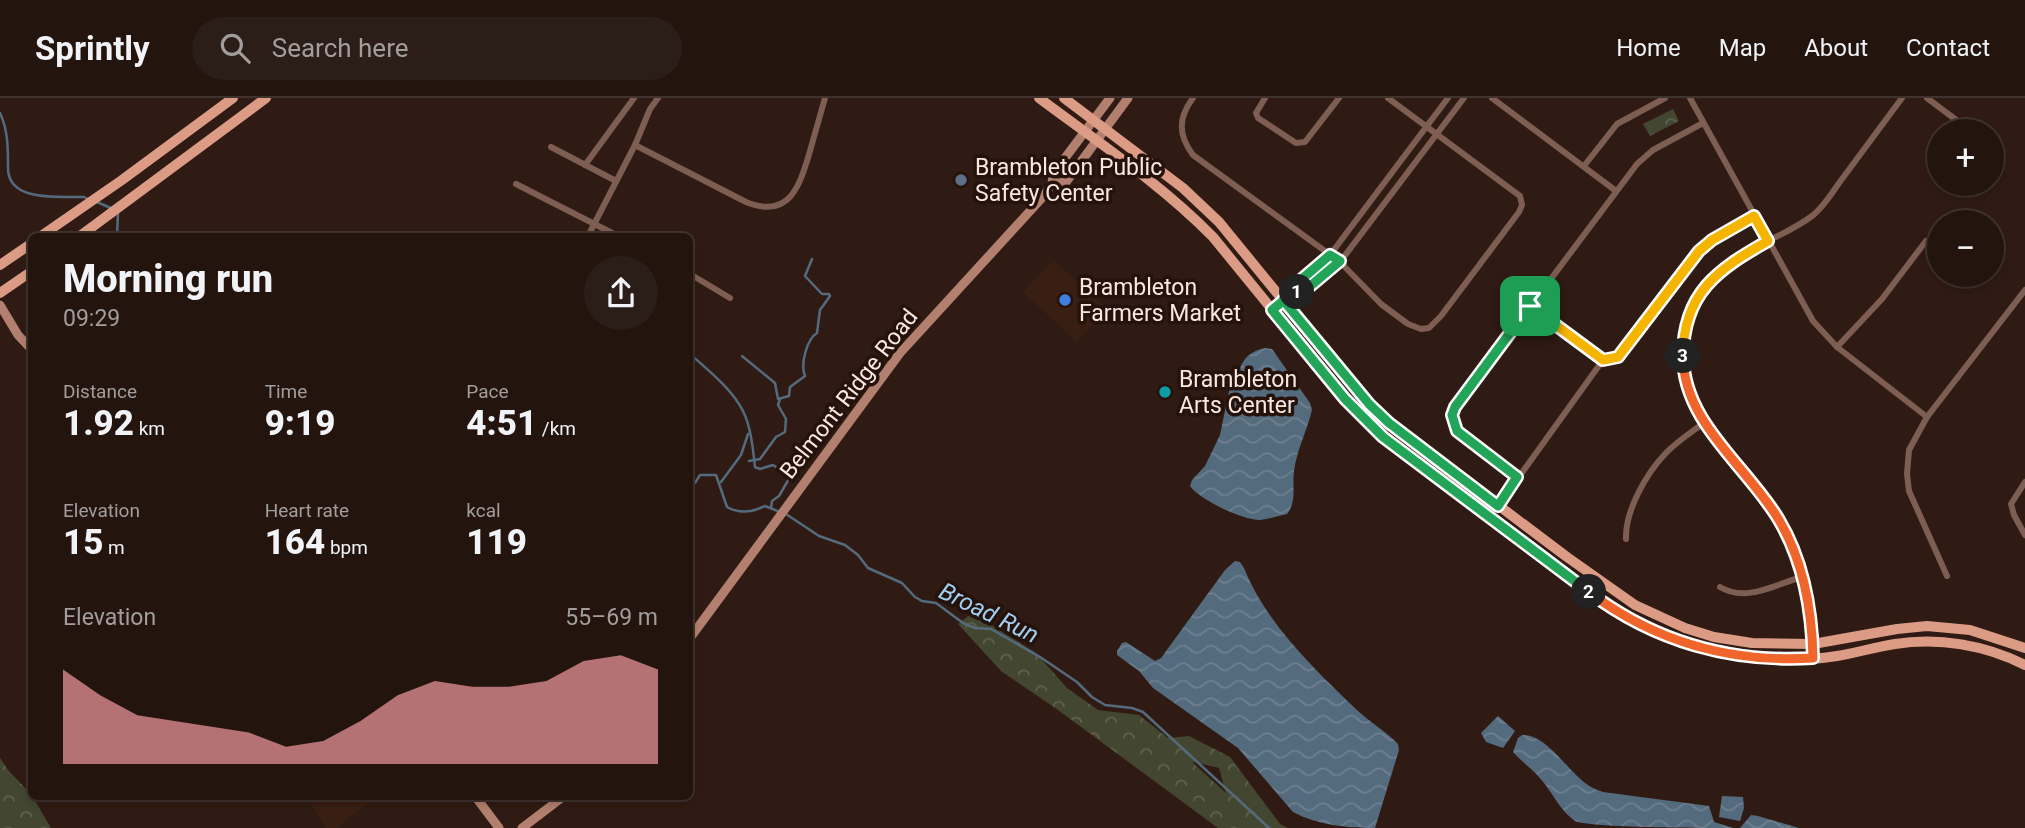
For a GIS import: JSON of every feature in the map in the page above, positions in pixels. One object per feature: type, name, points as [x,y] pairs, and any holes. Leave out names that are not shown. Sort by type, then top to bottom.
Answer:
[{"type":"main road","points":[[45,233],[233,98]]},
{"type":"main road","points":[[84,233],[266,98]]},
{"type":"main road","points":[[1039,98],[1173,199],[1194,218],[1213,237],[1345,399],[1383,437],[1593,596],[1626,617],[1667,637],[1721,653],[1769,659],[1836,656],[1895,644],[1932,641],[1978,648],[2025,665]]},
{"type":"main road","points":[[1064,98],[1184,188],[1206,208],[1379,414],[1617,594],[1685,628],[1727,639],[1768,645],[1813,645],[1927,626],[1969,630],[2025,648]]},
{"type":"main road","points":[[0,265],[28,246]]},
{"type":"main road","points":[[0,293],[28,274]]},
{"type":"street","points":[[585,165],[634,98]]},
{"type":"street","points":[[590,233],[635,145],[650,109],[658,98]]},
{"type":"street","points":[[635,145],[746,202],[756,206],[775,206],[783,203],[799,188],[825,98]]},
{"type":"street","name":"Belmont Ridge Road","points":[[693,634],[913,337],[1030,212],[1052,184],[1053,174],[1110,98]]},
{"type":"street","name":"Belmont Ridge Road","points":[[1052,184],[1066,181],[1128,98]]},
{"type":"street","points":[[1193,98],[1181,119],[1181,131],[1184,143],[1194,155],[1340,261],[1381,304],[1415,327],[1429,328],[1522,205],[1520,196],[1388,98]]},
{"type":"street","points":[[1265,98],[1257,109],[1258,117],[1296,143],[1305,142],[1339,98]]},
{"type":"street","points":[[1272,310],[1294,292],[1296,284],[1330,255],[1448,98]]},
{"type":"street","points":[[1294,292],[1302,293],[1340,261],[1464,98]]},
{"type":"street","points":[[1492,98],[1616,191]]},
{"type":"street","points":[[1501,105],[1506,98]]},
{"type":"street","points":[[1584,166],[1617,124],[1665,98]]},
{"type":"street","points":[[1690,98],[1813,321],[1838,347],[1927,417]]},
{"type":"street","points":[[1813,658],[1810,608],[1796,556],[1780,520],[1697,408],[1683,366],[1683,341],[1696,300],[1707,283],[1733,261],[1814,215],[1902,98]]},
{"type":"street","points":[[1927,98],[1955,119]]},
{"type":"street","points":[[1517,477],[1457,431],[1452,415],[1455,407],[1643,158],[1653,149],[1703,123]]},
{"type":"street","points":[[551,148],[617,181]]},
{"type":"street","points":[[516,184],[612,233]]},
{"type":"street","points":[[1498,506],[1603,360],[1618,357],[1624,351],[1705,245],[1754,216]]},
{"type":"street","points":[[1838,347],[1882,299],[1926,241]]},
{"type":"street","points":[[693,276],[730,298]]},
{"type":"street","points":[[1947,576],[1909,491],[1909,450],[1927,417],[2025,290]]},
{"type":"street","points":[[0,305],[18,335],[28,346]]},
{"type":"street","points":[[1530,306],[1603,360]]},
{"type":"street","points":[[1626,539],[1631,512],[1653,470],[1666,453],[1705,422]]},
{"type":"street","points":[[2025,482],[2011,505],[2025,534]]},
{"type":"street","points":[[1720,587],[1732,594],[1747,594],[1802,577]]},
{"type":"street","points":[[478,800],[499,828]]},
{"type":"street","points":[[522,828],[559,800]]},
{"type":"street","points":[[484,808],[490,828]]},
{"type":"street","points":[[538,828],[545,812]]},
{"type":"shaded area","name":"Brambleton Farmers Market","points":[[1053,260],[1107,309],[1077,342],[1023,292]]},
{"type":"shaded area","points":[[308,800],[373,800],[336,828],[326,828]]},
{"type":"green space","points":[[1673,109],[1679,121],[1650,136],[1643,124]]},
{"type":"green space","points":[[972,613],[1036,653],[1067,688],[1098,710],[1139,715],[1168,738],[1189,736],[1230,757],[1280,824],[1288,828],[1218,828],[1001,671],[958,624]],"holes":[[[1194,762],[1219,768],[1226,793],[1193,763]]]},
{"type":"green space","points":[[0,758],[28,791],[28,800],[35,800],[51,828],[0,828]]},
{"type":"water","points":[[1265,348],[1272,349],[1310,403],[1312,410],[1295,463],[1290,509],[1287,514],[1260,520],[1243,517],[1222,508],[1190,486],[1205,466],[1220,435],[1231,382],[1246,358]]},
{"type":"water","points":[[1235,561],[1240,562],[1265,608],[1293,644],[1357,710],[1398,744],[1399,750],[1375,828],[1333,825],[1293,812],[1238,748],[1153,688],[1139,671],[1117,655],[1122,643],[1126,642],[1155,661],[1161,658],[1225,570]]},
{"type":"water","points":[[1498,716],[1515,731],[1503,748],[1486,742],[1481,733]]},
{"type":"water","points":[[1522,735],[1531,736],[1549,747],[1580,779],[1595,789],[1709,806],[1714,822],[1733,828],[1625,826],[1575,821],[1513,752],[1518,738]]},
{"type":"water","points":[[1722,796],[1743,797],[1744,808],[1740,821],[1719,817]]},
{"type":"water","points":[[1751,815],[1758,816],[1799,828],[1740,828]]},
{"type":"waterway","name":"Broad Run","points":[[0,113],[8,146],[10,179],[16,187],[37,195],[84,197],[90,200]]},
{"type":"waterway","name":"Broad Run","points":[[97,202],[113,209]]},
{"type":"waterway","name":"Broad Run","points":[[117,233],[118,213]]},
{"type":"waterway","points":[[742,356],[775,383],[778,399],[789,396],[790,387],[805,376],[805,352],[817,333],[820,310],[830,296],[822,294],[805,276],[812,259]]},
{"type":"waterway","points":[[693,357],[726,388],[743,411],[750,431],[755,467],[760,469],[773,465],[790,477],[779,496],[772,501],[771,508]]},
{"type":"waterway","points":[[749,461],[760,459],[776,437],[785,432],[786,419],[778,405],[780,399]]},
{"type":"waterway","points":[[721,482],[741,455],[748,434]]},
{"type":"waterway","name":"Broad Run","points":[[693,483],[700,475],[716,475],[727,507],[746,511],[765,506],[780,512]]},
{"type":"waterway","name":"Broad Run","points":[[786,514],[819,536],[845,545],[858,555],[868,568],[902,583],[922,601],[936,603],[963,623],[975,628],[991,629],[1040,657],[1105,705],[1143,712],[1269,828]]},
{"type":"place","name":"Brambleton Public Safety Center","points":[[961,180]]},
{"type":"place","name":"Brambleton Farmers Market","points":[[1065,300]]},
{"type":"place","name":"Brambleton Arts Center","points":[[1165,392]]},
{"type":"route","points":[[1530,306],[1455,407],[1452,415],[1457,431],[1517,477],[1498,506],[1389,423],[1369,404],[1283,300],[1294,292],[1302,293],[1340,261],[1330,255],[1296,284],[1294,292],[1293,293],[1283,300],[1272,310],[1365,421],[1593,596],[1647,629],[1684,643],[1746,657],[1791,660],[1813,658],[1810,608],[1804,582],[1780,520],[1711,432],[1697,408],[1683,366],[1683,341],[1688,321],[1696,300],[1707,283],[1721,269],[1768,241],[1754,216],[1712,240],[1699,251],[1618,357],[1603,360],[1530,306]]}]
